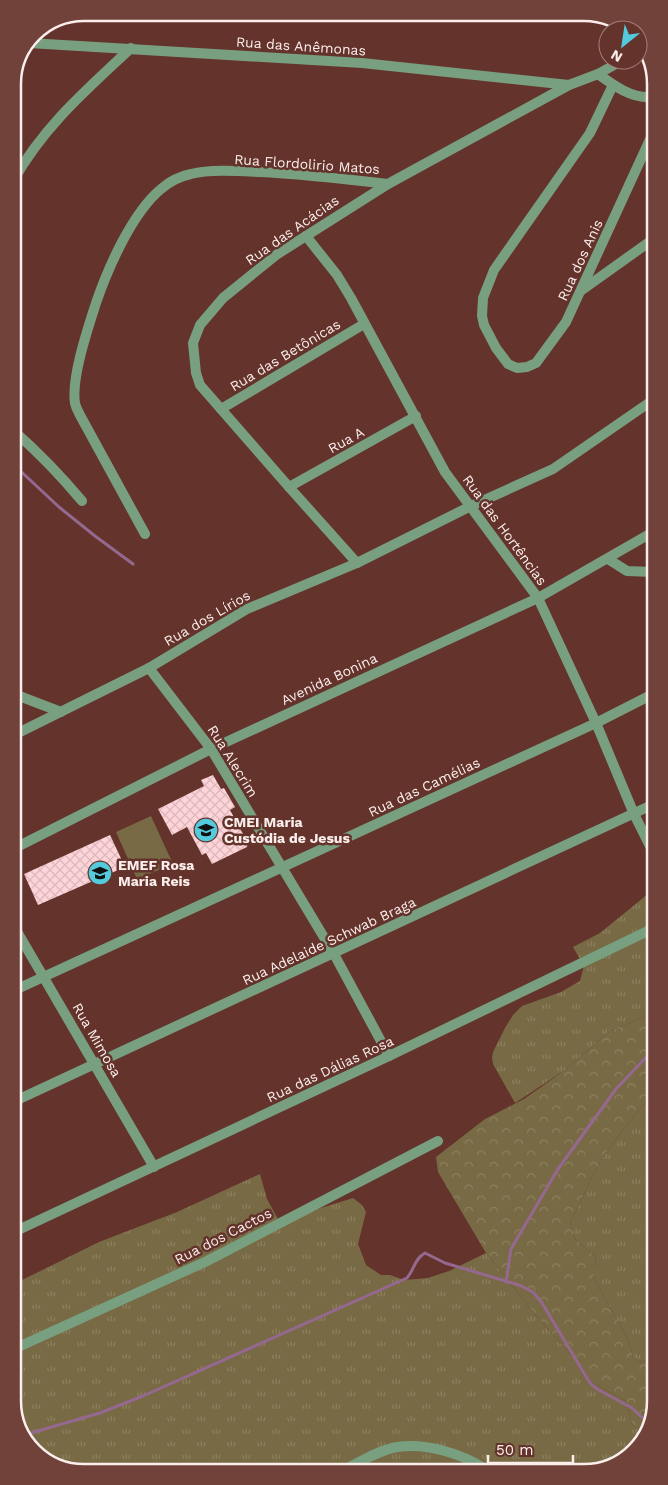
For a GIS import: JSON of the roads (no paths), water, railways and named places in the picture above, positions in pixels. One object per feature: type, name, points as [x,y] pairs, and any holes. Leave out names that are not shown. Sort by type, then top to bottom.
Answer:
[{"type":"street","name":"Rua das Anêmonas","points":[[37,43],[362,63],[569,85]]},
{"type":"street","points":[[21,167],[53,124],[70,105],[131,48]]},
{"type":"street","name":"Rua das Acácias","points":[[357,563],[200,385],[196,373],[193,343],[200,325],[223,298],[276,255],[388,184],[569,85],[605,70]]},
{"type":"street","points":[[598,74],[613,85],[639,96],[647,97]]},
{"type":"street","name":"Rua dos Anis","points":[[613,85],[590,133],[494,270],[483,298],[482,316],[484,325],[496,348],[508,364],[517,368],[527,367],[536,363],[566,322],[647,146]]},
{"type":"street","name":"Rua Flordolirio Matos","points":[[145,534],[80,417],[75,404],[74,389],[77,370],[100,290],[116,254],[149,200],[162,188],[193,173],[264,172],[388,184]]},
{"type":"street","name":"Rua das Hortências","points":[[306,236],[337,275],[445,472],[538,598],[596,723],[634,814],[647,840]]},
{"type":"street","points":[[580,291],[647,244]]},
{"type":"street","name":"Rua das Betônicas","points":[[221,409],[364,324]]},
{"type":"street","name":"Rua dos Lírios","points":[[21,732],[149,668],[247,609],[357,563],[471,506],[553,469],[647,404]]},
{"type":"street","name":"Rua A","points":[[289,487],[416,416]]},
{"type":"street","points":[[21,437],[59,473],[82,501]]},
{"type":"street","name":"Avenida Bonina","points":[[21,845],[211,749],[538,598],[647,536]]},
{"type":"street","points":[[608,559],[628,571],[647,572]]},
{"type":"street","name":"Rua Alecrim","points":[[149,668],[211,749],[334,954],[390,1056]]},
{"type":"street","points":[[21,697],[61,712]]},
{"type":"street","name":"Rua das Camélias","points":[[21,987],[596,723],[647,698]]},
{"type":"street","name":"Rua Adelaide Schwab Braga","points":[[21,1100],[647,808]]},
{"type":"street","name":"Rua das Dálias Rosa","points":[[21,1229],[390,1056],[647,931]]},
{"type":"street","name":"Rua Mimosa","points":[[21,938],[154,1167]]},
{"type":"street","name":"Rua dos Cactos","points":[[21,1346],[207,1261],[438,1141]]},
{"type":"street","points":[[356,1464],[396,1447],[423,1447],[454,1454],[473,1464]]},
{"type":"waterway","points":[[21,472],[59,507],[133,564]]},
{"type":"waterway","points":[[506,1282],[511,1249],[558,1169],[616,1089],[647,1056]]},
{"type":"waterway","points":[[30,1433],[100,1413],[143,1396],[407,1278],[419,1258],[425,1253],[445,1263],[519,1285],[533,1292],[542,1303],[590,1383],[597,1389],[632,1408],[644,1419]]},
{"type":"place","name":"CMEI Maria Custódia de Jesus","points":[[206,830]]},
{"type":"place","name":"EMEF Rosa Maria Reis","points":[[100,873]]}]
